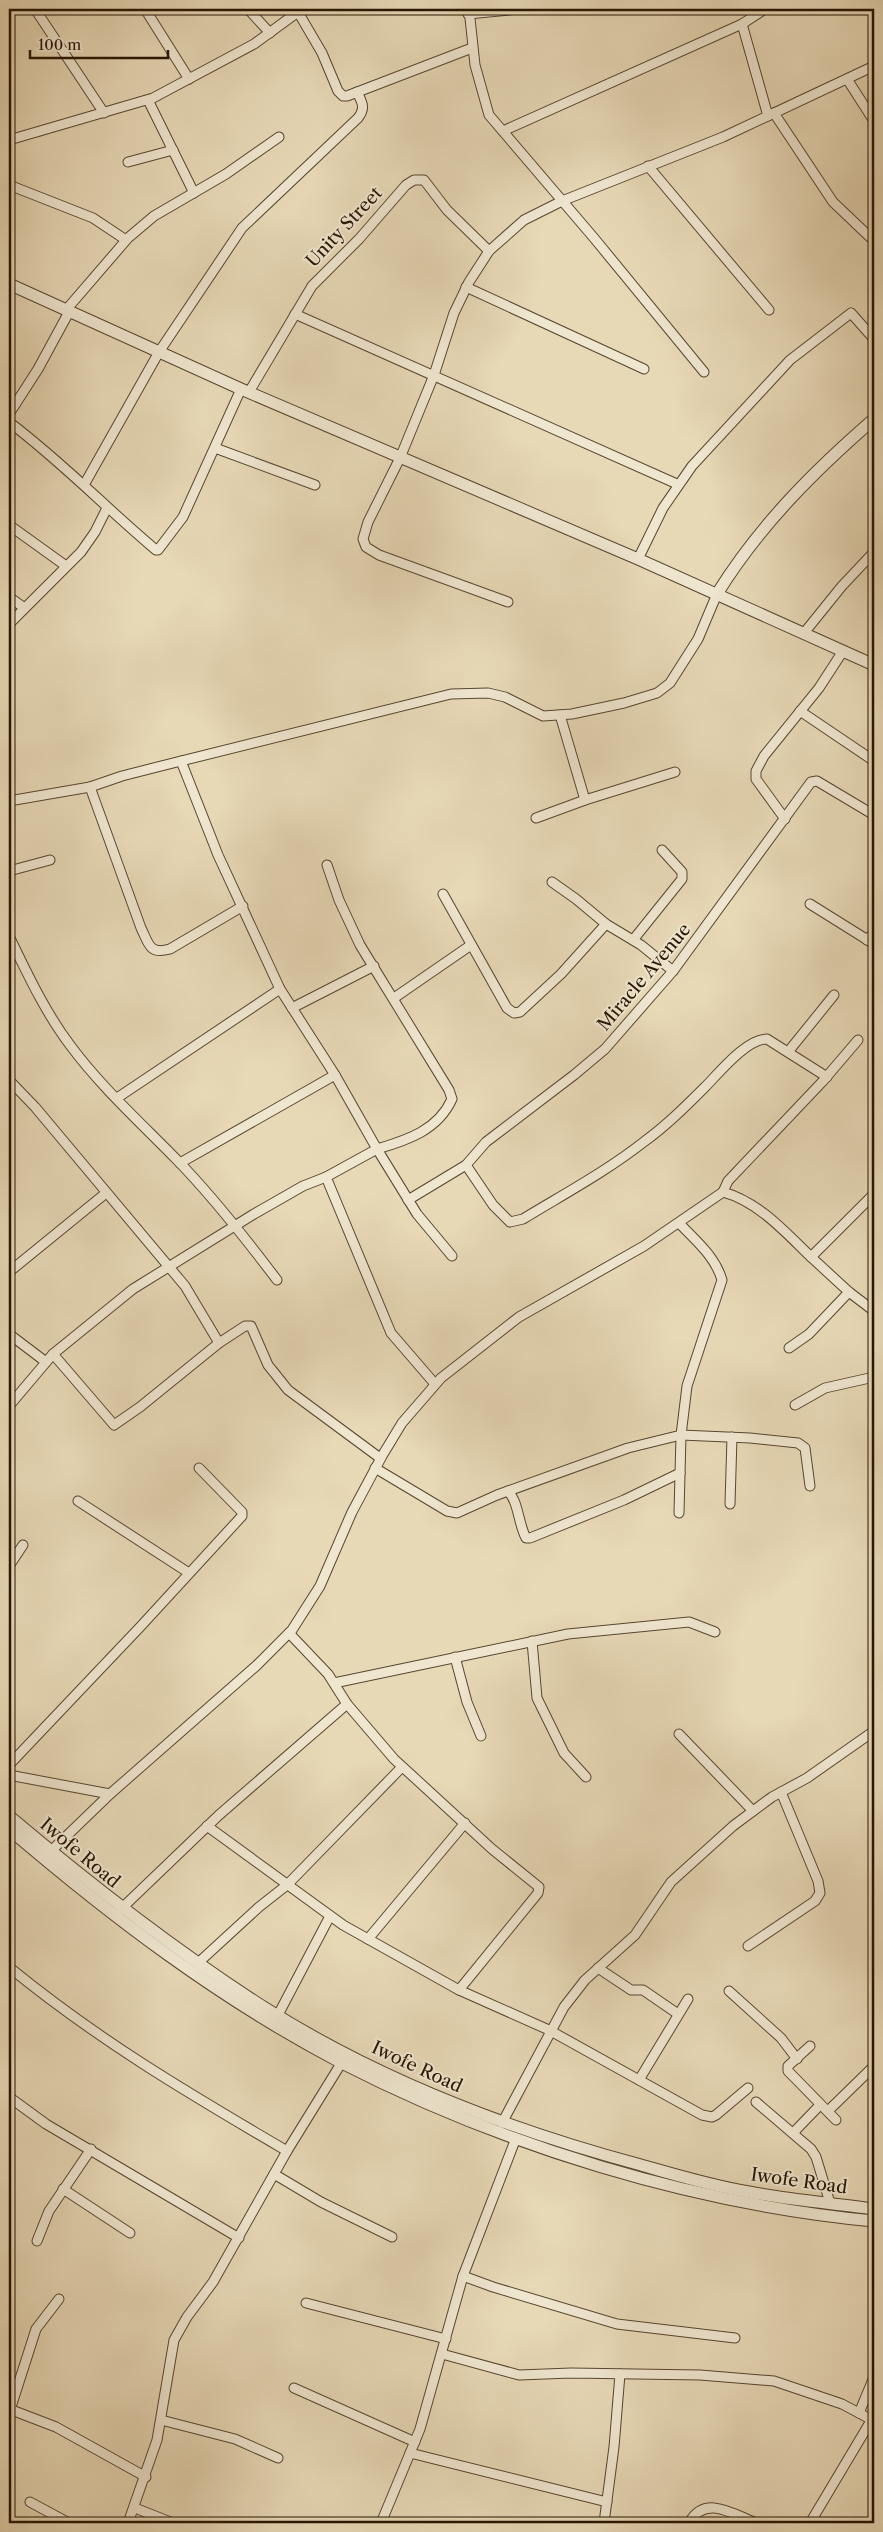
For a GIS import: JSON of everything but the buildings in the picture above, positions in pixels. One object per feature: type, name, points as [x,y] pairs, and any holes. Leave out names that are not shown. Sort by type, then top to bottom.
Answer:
[{"type":"street","points":[[35,9],[104,113]]},
{"type":"street","points":[[145,9],[189,78]]},
{"type":"street","points":[[248,9],[270,33]]},
{"type":"street","points":[[520,9],[468,12],[472,48],[484,102],[489,115],[704,372]]},
{"type":"street","points":[[503,131],[742,24],[765,9]]},
{"type":"street","points":[[9,140],[148,100],[254,44],[300,10],[322,53],[338,91],[343,96],[472,48]]},
{"type":"street","points":[[742,24],[771,114],[833,202],[874,241]]},
{"type":"street","points":[[508,602],[379,555],[366,547],[363,539],[368,522],[400,458],[434,375],[454,313],[466,287],[489,251],[524,220],[562,201],[723,138],[874,66]]},
{"type":"street","points":[[847,78],[874,121]]},
{"type":"street","points":[[84,485],[159,352],[242,228],[358,118],[363,111],[363,105],[357,92]]},
{"type":"street","points":[[148,100],[194,193]]},
{"type":"street","points":[[9,414],[38,369],[67,311],[126,240],[154,216],[194,193],[279,137]]},
{"type":"street","points":[[128,162],[172,150]]},
{"type":"street","points":[[648,166],[769,310]]},
{"type":"street","name":"Unity Street","points":[[106,508],[156,550],[161,549],[183,517],[215,448],[245,390],[312,286],[359,239],[406,184],[414,180],[424,180],[447,210],[489,251]]},
{"type":"street","points":[[9,185],[93,218],[126,240]]},
{"type":"street","points":[[9,284],[245,390],[638,559],[874,665]]},
{"type":"street","points":[[466,287],[644,369]]},
{"type":"street","points":[[638,559],[655,523],[677,484],[790,360],[851,313],[874,338]]},
{"type":"street","points":[[295,314],[677,484]]},
{"type":"street","points":[[9,801],[90,787],[122,776],[452,694],[488,693],[504,697],[543,716],[560,715],[624,703],[657,693],[670,683],[698,639],[717,594],[736,563],[778,512],[825,462],[874,419]]},
{"type":"street","points":[[9,422],[44,448],[106,508],[81,552],[23,607],[9,624]]},
{"type":"street","points":[[215,448],[315,485]]},
{"type":"street","points":[[9,525],[66,566]]},
{"type":"street","points":[[804,633],[874,552]]},
{"type":"street","points":[[9,597],[23,607]]},
{"type":"street","points":[[785,819],[756,779],[756,770],[764,756],[819,688],[843,650]]},
{"type":"street","points":[[800,711],[874,761]]},
{"type":"street","points":[[560,715],[584,800]]},
{"type":"street","points":[[182,761],[218,855],[280,989],[335,1075],[417,1214],[452,1256]]},
{"type":"street","points":[[536,818],[584,800],[675,772]]},
{"type":"street","name":"Miracle Avenue","points":[[408,1200],[466,1165],[486,1142],[605,1049],[674,972],[808,786],[817,781],[874,815]]},
{"type":"street","points":[[90,787],[141,928],[152,949],[159,952],[170,949],[243,906]]},
{"type":"street","points":[[633,940],[682,879],[682,872],[662,850]]},
{"type":"street","points":[[9,871],[50,860]]},
{"type":"street","points":[[9,1406],[53,1354],[133,1289],[166,1266],[303,1186],[326,1177],[377,1149],[397,1143],[431,1127],[440,1119],[452,1099],[449,1090],[353,930],[327,865]]},
{"type":"street","points":[[552,882],[576,898],[606,924],[633,940],[674,972]]},
{"type":"street","points":[[443,894],[507,1008],[517,1013],[561,974],[606,924]]},
{"type":"street","points":[[810,904],[870,942],[874,932]]},
{"type":"street","points":[[9,936],[52,1019],[93,1074],[180,1163],[236,1226],[277,1280]]},
{"type":"street","points":[[394,998],[471,944]]},
{"type":"street","points":[[292,1008],[374,966]]},
{"type":"street","points":[[117,1098],[280,989]]},
{"type":"street","points":[[788,1052],[834,995]]},
{"type":"street","points":[[466,1165],[493,1205],[510,1222],[522,1219],[588,1180],[645,1142],[678,1114],[742,1051],[759,1039],[767,1038],[827,1077]]},
{"type":"street","points":[[50,1851],[110,1794],[256,1666],[289,1633],[320,1586],[352,1512],[380,1458],[402,1423],[435,1384],[475,1349],[519,1317],[644,1246],[723,1192],[728,1181],[763,1142],[827,1077],[858,1040]]},
{"type":"street","points":[[180,1163],[335,1075]]},
{"type":"street","points":[[9,1080],[35,1107],[184,1286],[218,1343]]},
{"type":"street","points":[[326,1177],[391,1332],[435,1384]]},
{"type":"street","points":[[723,1192],[741,1197],[769,1218],[849,1292],[874,1311]]},
{"type":"street","points":[[9,1272],[106,1193]]},
{"type":"street","points":[[812,1257],[874,1194]]},
{"type":"street","points":[[679,1223],[708,1254],[718,1268],[722,1280],[687,1386],[681,1435],[679,1513]]},
{"type":"street","points":[[789,1348],[810,1334],[849,1292]]},
{"type":"street","points":[[53,1354],[114,1425],[140,1408],[218,1343],[245,1326],[251,1326],[276,1377],[288,1390],[380,1458]]},
{"type":"street","points":[[9,1334],[46,1362]]},
{"type":"street","points":[[795,1405],[824,1388],[874,1376]]},
{"type":"street","points":[[375,1468],[447,1511],[457,1513],[508,1492],[628,1448],[681,1435],[803,1445],[810,1486]]},
{"type":"street","points":[[730,1504],[732,1438]]},
{"type":"street","points":[[9,1765],[242,1516],[242,1512],[199,1468]]},
{"type":"street","points":[[508,1492],[513,1497],[522,1530],[526,1538],[530,1538],[624,1500],[680,1473]]},
{"type":"street","points":[[78,1501],[190,1573]]},
{"type":"street","points":[[9,1566],[23,1546]]},
{"type":"street","points":[[334,1683],[568,1634],[689,1622],[715,1632]]},
{"type":"street","points":[[289,1633],[309,1653],[334,1683],[347,1704],[402,1767],[539,1887],[538,1893],[515,1924],[459,1990]]},
{"type":"street","points":[[532,1641],[537,1698],[564,1753],[586,1778]]},
{"type":"street","points":[[456,1657],[467,1702],[481,1736]]},
{"type":"street","points":[[121,1909],[207,1826],[347,1704]]},
{"type":"street","points":[[502,2123],[549,2030],[564,2007],[585,1980],[635,1935],[671,1882],[696,1857],[753,1811],[829,1764],[874,1732]]},
{"type":"street","points":[[680,1734],[753,1811]]},
{"type":"street","points":[[198,1963],[259,1907],[288,1885],[402,1767]]},
{"type":"street","points":[[9,1775],[110,1794]]},
{"type":"street","points":[[748,1946],[815,1902],[820,1893],[818,1881],[781,1792]]},
{"type":"street","name":"Iwofe Road","points":[[9,1816],[172,1952],[198,1963],[278,2015],[347,2053],[408,2083],[502,2123],[577,2148],[710,2184],[795,2200],[874,2208]]},
{"type":"street","points":[[368,1939],[465,1823]]},
{"type":"street","points":[[207,1826],[330,1916],[368,1939],[459,1990],[549,2030],[702,2115],[712,2117],[748,2088]]},
{"type":"street","name":"Iwofe Road","points":[[9,1829],[114,1916],[172,1952],[263,2018],[342,2062],[413,2096],[516,2138],[574,2158],[672,2185],[793,2210],[874,2221]]},
{"type":"street","points":[[278,2015],[330,1916]]},
{"type":"street","points":[[9,1967],[94,2034],[175,2086],[287,2151]]},
{"type":"street","points":[[598,1968],[632,1990],[643,1990],[678,2014]]},
{"type":"street","points":[[729,1991],[782,2038],[797,2059]]},
{"type":"street","points":[[639,2080],[688,1999]]},
{"type":"street","points":[[810,2046],[788,2066],[788,2072],[836,2120]]},
{"type":"street","points":[[128,2523],[158,2440],[174,2340],[187,2317],[213,2282],[287,2151],[342,2062]]},
{"type":"street","points":[[828,2111],[871,2069]]},
{"type":"street","points":[[9,2097],[46,2124],[239,2238]]},
{"type":"street","points":[[756,2102],[811,2149],[816,2157],[830,2203]]},
{"type":"street","points":[[793,2133],[820,2104]]},
{"type":"street","points":[[381,2523],[415,2442],[463,2276],[516,2138]]},
{"type":"street","points":[[37,2241],[49,2211],[91,2149]]},
{"type":"street","points":[[274,2174],[321,2202],[392,2238]]},
{"type":"street","points":[[63,2190],[130,2233]]},
{"type":"street","points":[[463,2276],[492,2287],[617,2324],[735,2338]]},
{"type":"street","points":[[59,2299],[36,2329],[9,2410],[56,2427],[146,2477]]},
{"type":"street","points":[[306,2303],[446,2339]]},
{"type":"street","points":[[442,2354],[519,2375],[700,2375],[774,2382],[842,2404],[873,2420],[810,2523]]},
{"type":"street","points":[[604,2523],[620,2374]]},
{"type":"street","points":[[859,2413],[874,2377]]},
{"type":"street","points":[[294,2388],[415,2442]]},
{"type":"street","points":[[161,2420],[236,2439],[278,2458]]},
{"type":"street","points":[[410,2453],[607,2502]]},
{"type":"street","points":[[30,2502],[69,2523]]},
{"type":"street","points":[[689,2523],[694,2514],[703,2508],[711,2506],[756,2523]]},
{"type":"street","points":[[135,2508],[173,2523]]}]
